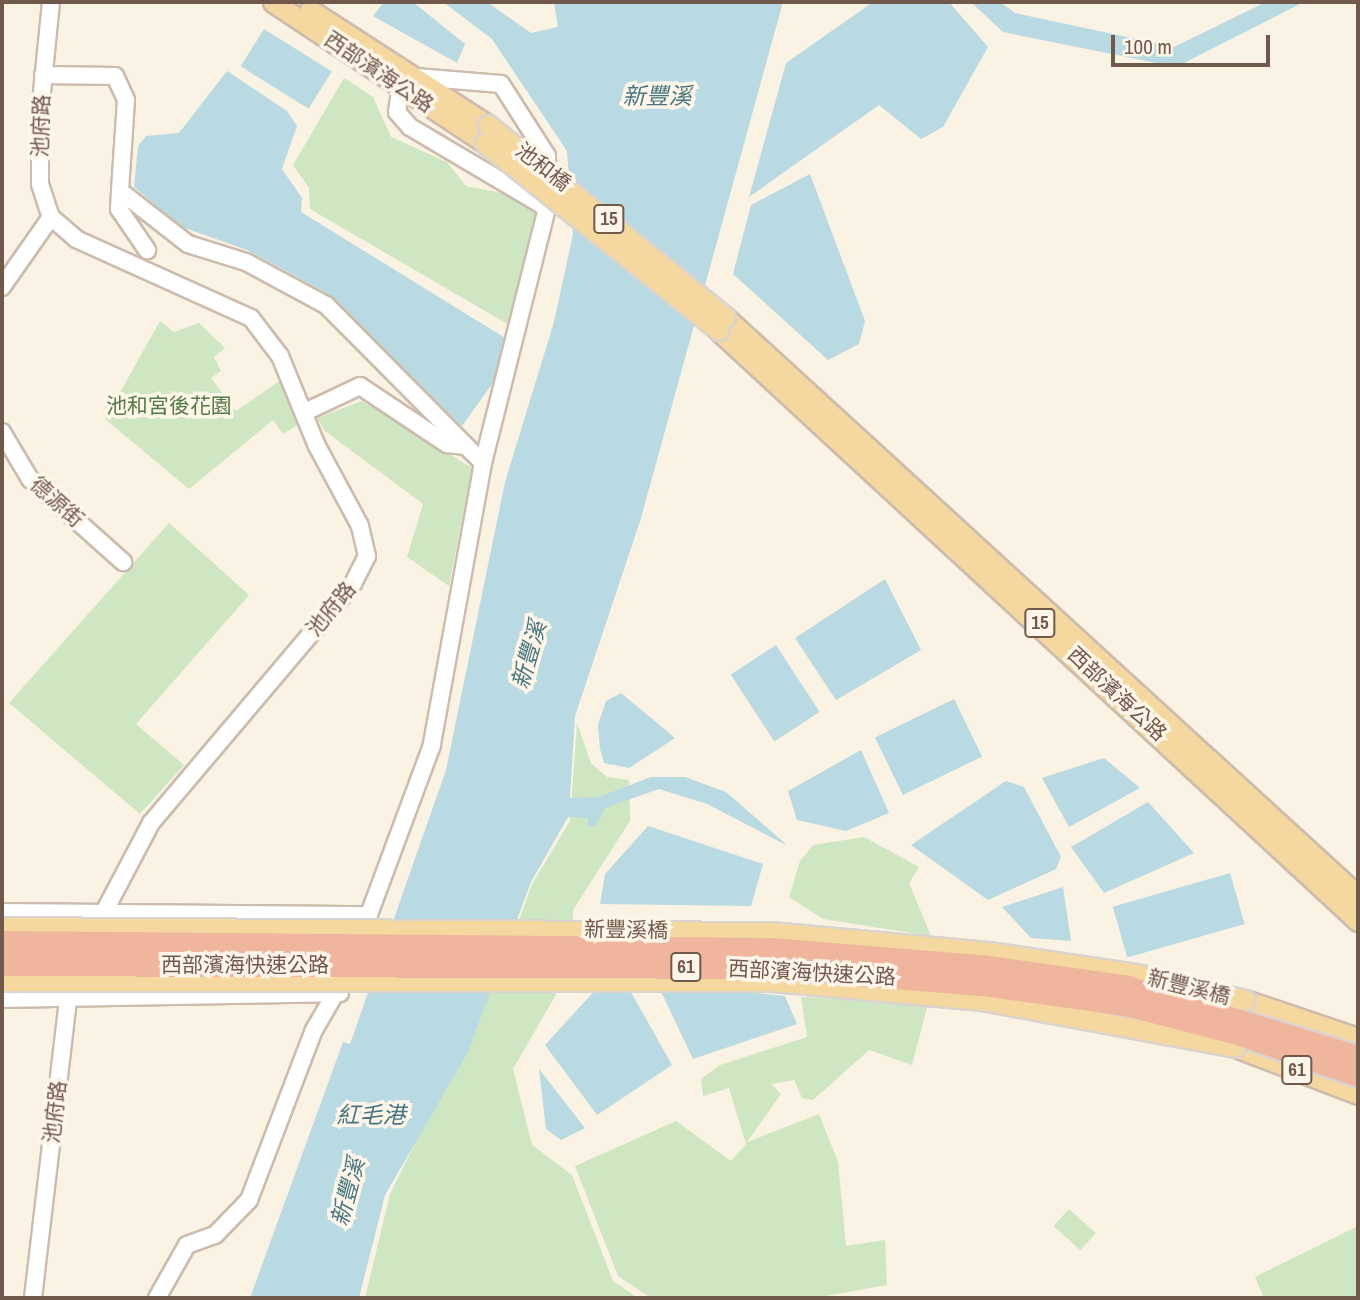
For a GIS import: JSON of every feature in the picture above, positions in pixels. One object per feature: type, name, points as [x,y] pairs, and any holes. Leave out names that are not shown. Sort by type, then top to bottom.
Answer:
[{"type":"highway","name":"西部濱海快速公路","points":[[2,942],[772,949],[981,966],[1124,986],[1358,1057]]},
{"type":"highway","name":"西部濱海快速公路","points":[[2,964],[770,967],[983,984],[1126,1004],[1234,1032],[1358,1075]]},
{"type":"main road","name":"西部濱海公路","points":[[273,2],[408,82]]},
{"type":"main road","name":"西部濱海公路","points":[[296,2],[486,134]]},
{"type":"main road","name":"池和橋","points":[[486,134],[721,324]]},
{"type":"main road","name":"西部濱海公路","points":[[721,324],[1358,896]]},
{"type":"main road","name":"西部濱海公路","points":[[721,324],[1357,916]]},
{"type":"main road","name":"新豐溪橋","points":[[2,927],[770,932],[1002,954],[1137,974],[1245,1000],[1358,1038]]},
{"type":"main road","name":"61","points":[[2,981],[772,981],[981,999],[1235,1047],[1358,1094]]},
{"type":"street","name":"池府路","points":[[33,1298],[68,999],[101,912],[172,795],[363,568],[365,536],[280,356],[251,318],[76,239],[51,217],[40,184],[43,75],[51,2]]},
{"type":"street","points":[[43,75],[102,72],[115,76],[126,100],[119,209],[147,250]]},
{"type":"street","points":[[157,1298],[187,1245],[215,1235],[249,1200],[314,1030],[340,993],[432,745],[483,463],[547,208],[547,156],[501,84],[408,82],[397,112],[410,127],[526,192],[547,208]]},
{"type":"street","points":[[526,192],[547,176]]},
{"type":"street","points":[[120,191],[163,230],[326,305],[483,463]]},
{"type":"street","points":[[2,287],[51,217]]},
{"type":"street","points":[[139,268],[147,250],[163,230]]},
{"type":"street","points":[[305,412],[360,386],[447,444],[466,446]]},
{"type":"street","name":"德源街","points":[[2,432],[30,479],[123,562]]},
{"type":"street","points":[[2,912],[369,915]]},
{"type":"street","points":[[300,993],[302,913]]},
{"type":"street","points":[[2,999],[340,993]]},
{"type":"green space","points":[[344,78],[373,97],[391,137],[447,162],[466,186],[521,197],[538,214],[511,326],[310,209],[309,188],[293,165]]},
{"type":"green space","name":"池和宮後花園","points":[[160,321],[174,332],[199,323],[225,348],[214,357],[221,371],[211,378],[236,411],[281,380],[303,422],[283,434],[273,420],[189,489],[105,419]]},
{"type":"green space","points":[[362,401],[472,468],[449,586],[407,557],[423,504],[325,431],[317,418]]},
{"type":"green space","points":[[169,523],[249,595],[136,724],[184,765],[140,814],[9,703]]},
{"type":"green space","points":[[577,723],[591,763],[607,777],[629,780],[630,821],[573,910],[573,965],[513,1069],[532,1145],[572,1175],[613,1281],[638,1298],[365,1298],[390,1194],[504,963],[532,884],[570,821]]},
{"type":"green space","points":[[864,837],[919,867],[909,883],[931,936],[823,919],[789,897],[800,861],[813,845]]},
{"type":"green space","points":[[801,997],[928,1004],[912,1065],[869,1050],[813,1100],[802,1098],[794,1080],[771,1084],[781,1094],[747,1142],[819,1114],[838,1162],[846,1246],[885,1240],[887,1285],[815,1298],[651,1298],[618,1276],[575,1166],[676,1121],[731,1161],[746,1144],[729,1088],[703,1096],[701,1079],[720,1065],[807,1037]]},
{"type":"green space","points":[[1069,1209],[1096,1233],[1080,1250],[1054,1226]]},
{"type":"green space","points":[[1358,1226],[1358,1298],[1264,1298],[1255,1277]]},
{"type":"water","points":[[384,2],[413,2],[465,44],[457,63],[373,16]]},
{"type":"water","name":"新豐溪","points":[[443,2],[487,2],[531,33],[558,27],[554,2],[783,2],[641,518],[575,716],[570,798],[599,797],[651,777],[685,777],[726,792],[788,846],[707,804],[659,789],[605,808],[596,825],[588,827],[588,818],[568,817],[531,882],[468,1052],[385,1195],[359,1298],[250,1298],[343,1042],[350,1044],[446,770],[505,482],[554,322],[573,234],[567,151],[492,39]]},
{"type":"water","points":[[873,2],[949,2],[988,47],[943,127],[921,139],[879,105],[749,197],[786,63]]},
{"type":"water","points":[[971,2],[1000,2],[1015,13],[1174,47],[1266,2],[1304,2],[1176,67],[1003,32]]},
{"type":"water","points":[[264,29],[332,71],[309,109],[241,66]]},
{"type":"water","points":[[227,71],[287,111],[297,126],[282,169],[302,198],[301,212],[510,341],[495,380],[462,426],[323,291],[247,250],[182,227],[134,187],[138,146],[146,136],[179,133]]},
{"type":"water","points":[[810,174],[865,321],[859,344],[828,360],[733,274],[751,205]]},
{"type":"water","points":[[885,579],[921,650],[836,700],[795,638]]},
{"type":"water","points":[[776,645],[820,712],[774,742],[731,674]]},
{"type":"water","points":[[621,693],[675,738],[629,768],[604,763],[600,749],[598,725],[606,701]]},
{"type":"water","points":[[954,699],[982,757],[903,795],[875,738]]},
{"type":"water","points":[[861,750],[889,813],[846,831],[797,820],[788,791]]},
{"type":"water","points":[[1104,758],[1140,788],[1069,827],[1042,778]]},
{"type":"water","points":[[1006,781],[1024,787],[1061,857],[1056,869],[988,900],[911,845]]},
{"type":"water","points":[[1148,802],[1194,853],[1104,893],[1071,847]]},
{"type":"water","points":[[648,826],[763,864],[751,906],[600,904],[605,874]]},
{"type":"water","points":[[1230,873],[1245,924],[1127,958],[1113,907]]},
{"type":"water","points":[[1063,887],[1071,941],[1031,938],[1002,907]]},
{"type":"water","points":[[609,975],[627,985],[672,1065],[597,1115],[545,1045]]},
{"type":"water","points":[[657,983],[785,996],[797,1024],[693,1059]]},
{"type":"water","points":[[539,1069],[585,1128],[561,1140],[546,1129]]},
{"type":"water label","name":"紅毛港","points":[[371,1115]]}]
